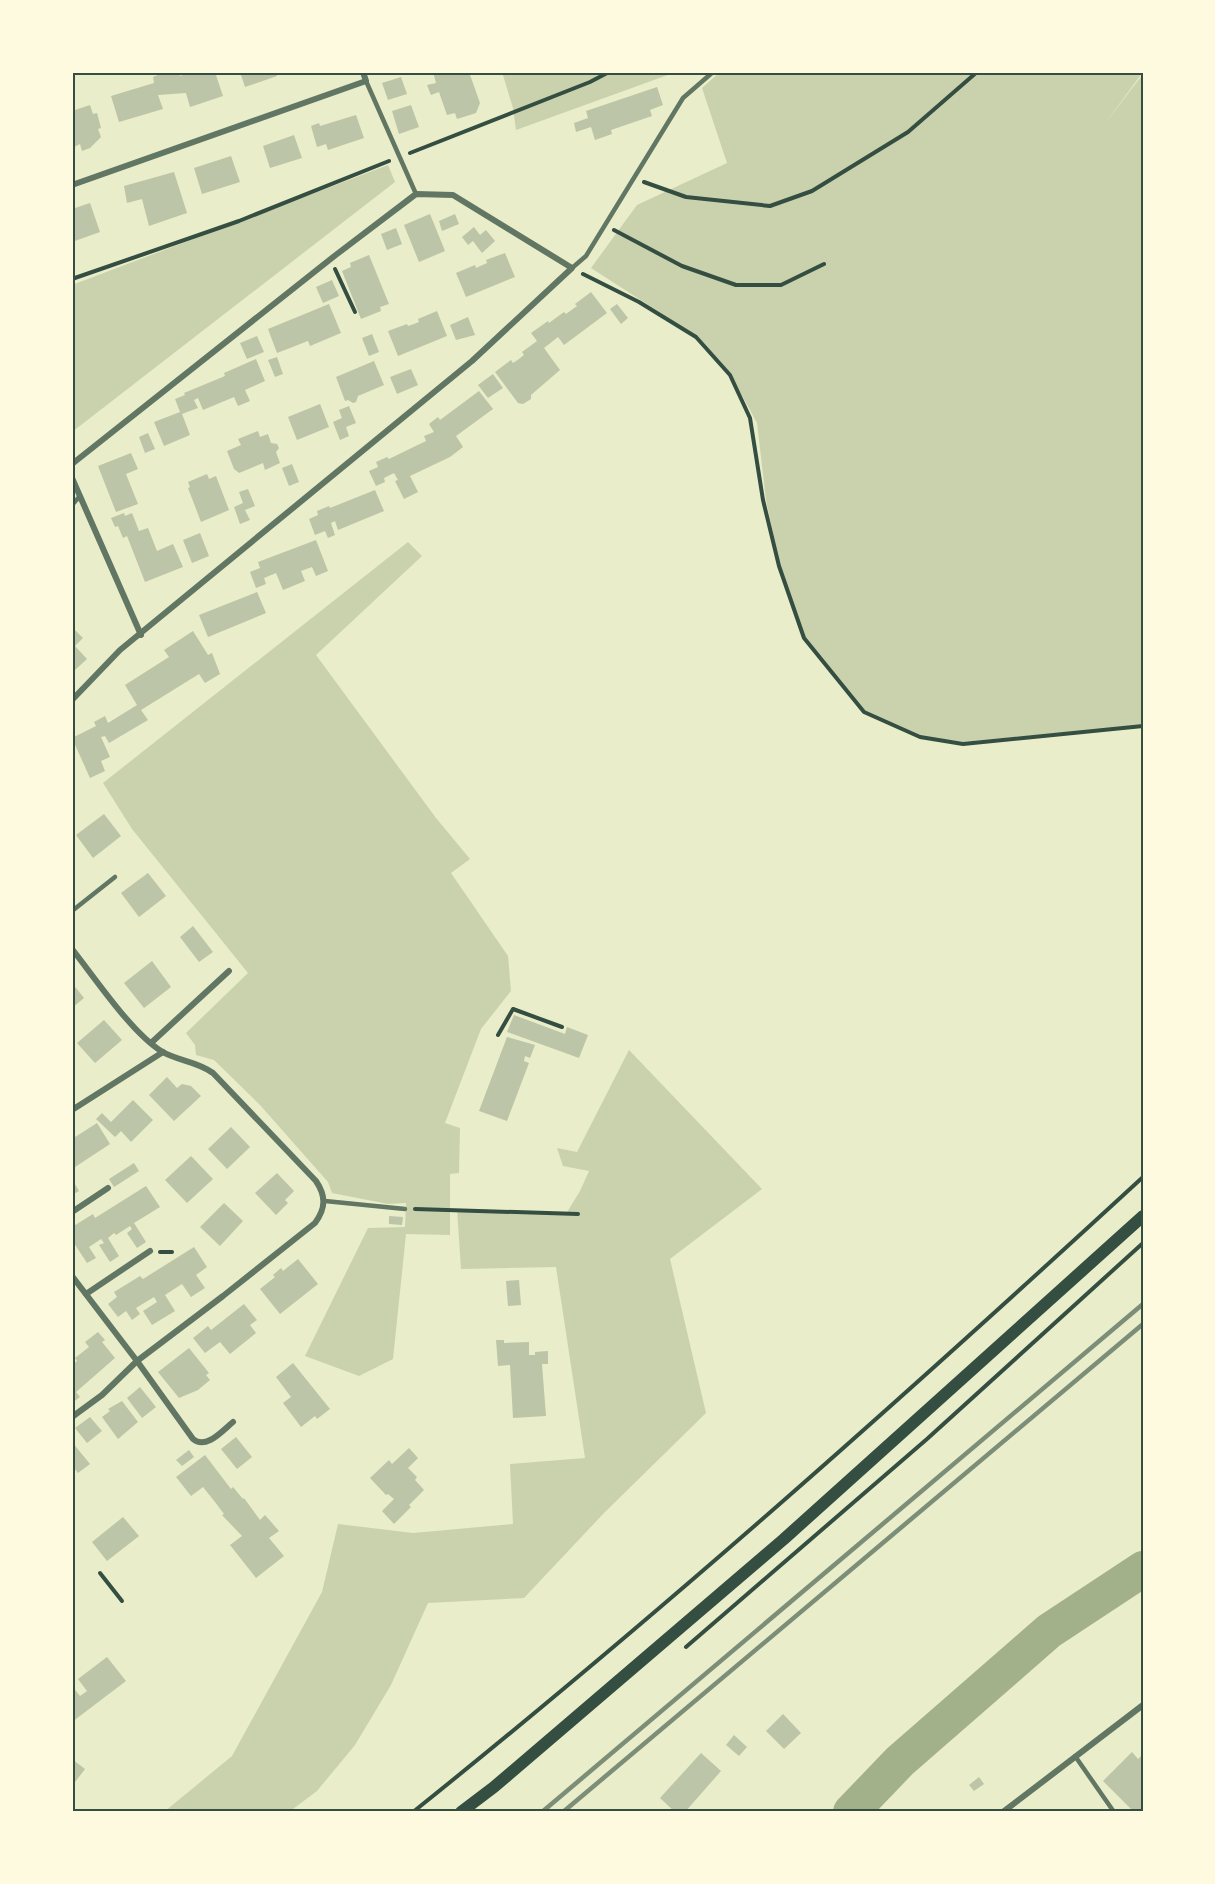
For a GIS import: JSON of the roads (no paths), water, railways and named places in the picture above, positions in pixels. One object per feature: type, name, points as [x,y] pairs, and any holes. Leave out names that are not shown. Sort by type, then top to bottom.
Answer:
[{"type":"main road","points":[[461,1812],[503,1779],[784,1539],[1143,1215]]},
{"type":"street","points":[[72,185],[366,81],[363,72]]},
{"type":"street","points":[[72,464],[416,194],[453,195],[572,268],[472,361],[120,651],[72,700]]},
{"type":"street","points":[[72,478],[141,635]]},
{"type":"street","points":[[72,949],[132,1024],[151,1043],[163,1052],[204,1066],[213,1073],[316,1181],[325,1201],[322,1213],[315,1223],[137,1361],[102,1395],[72,1417]]},
{"type":"street","points":[[151,1043],[229,971]]},
{"type":"street","points":[[74,1108],[163,1052]]},
{"type":"street","points":[[72,1212],[108,1188]]},
{"type":"street","points":[[86,1294],[150,1251]]},
{"type":"street","points":[[72,1276],[198,1444],[205,1444],[233,1422]]},
{"type":"street","points":[[1003,1812],[1143,1705]]},
{"type":"lane","points":[[572,268],[586,256],[683,98],[713,72]]},
{"type":"lane","points":[[366,81],[416,194]]},
{"type":"lane","points":[[72,505],[80,496]]},
{"type":"lane","points":[[72,910],[115,877]]},
{"type":"lane","points":[[325,1201],[405,1209]]},
{"type":"lane","points":[[1075,1756],[1114,1812]]},
{"type":"waterway","points":[[851,1812],[900,1761],[1049,1631],[1143,1569]]},
{"type":"railway","points":[[542,1812],[1143,1304]]},
{"type":"railway","points":[[563,1812],[1143,1324]]}]
